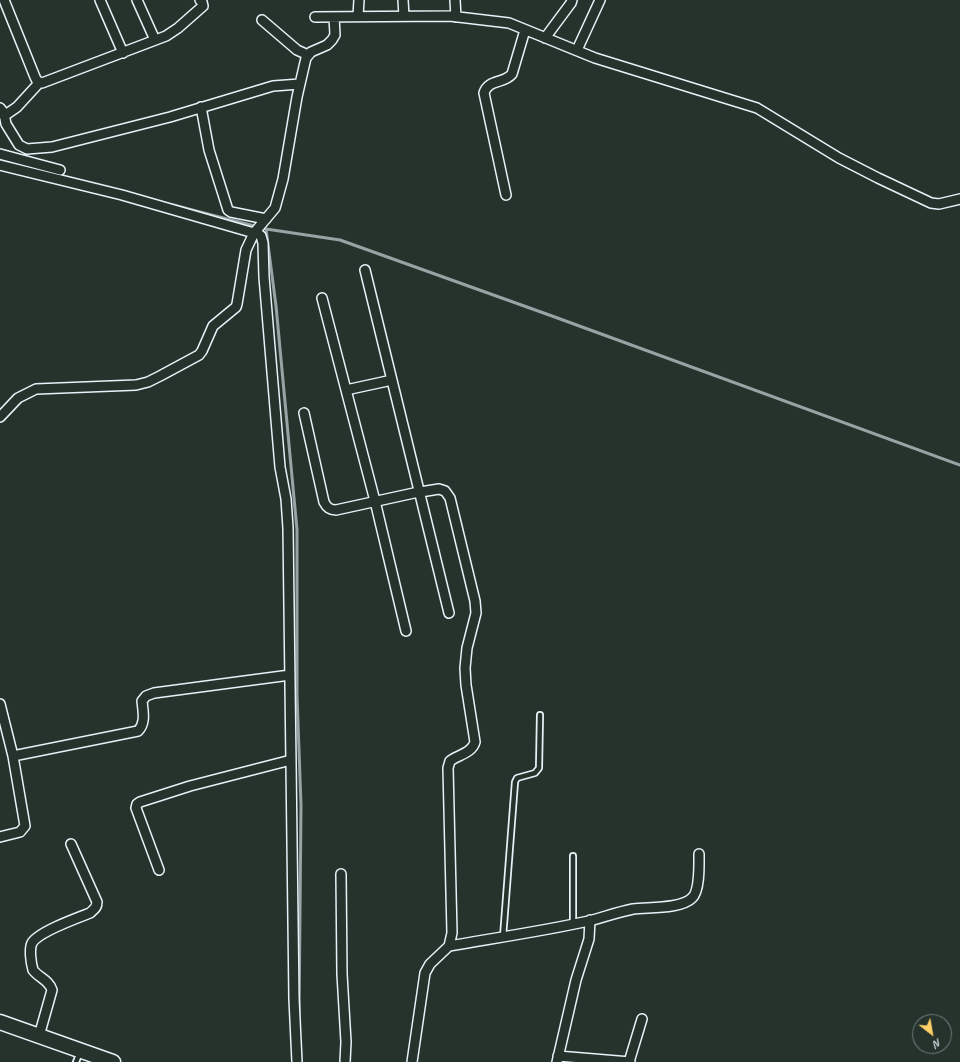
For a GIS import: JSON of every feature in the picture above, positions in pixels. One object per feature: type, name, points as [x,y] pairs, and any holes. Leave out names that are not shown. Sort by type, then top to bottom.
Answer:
[{"type":"main road","points":[[0,1022],[39,1036],[78,1056],[113,1062]]},
{"type":"street","points":[[4,0],[34,77],[39,83]]},
{"type":"street","points":[[100,0],[123,53]]},
{"type":"street","points":[[137,0],[156,40]]},
{"type":"street","points":[[200,0],[203,6],[178,28],[166,36],[54,79],[39,83],[17,107],[2,112],[8,127],[19,145],[24,148],[52,147],[170,117],[272,86],[300,84]]},
{"type":"street","points":[[358,16],[359,0]]},
{"type":"street","points":[[403,0],[404,16]]},
{"type":"street","points":[[455,0],[456,17]]},
{"type":"street","points":[[545,38],[572,0]]},
{"type":"street","points":[[577,50],[600,0]]},
{"type":"street","points":[[315,18],[358,16],[456,17],[509,23],[595,58],[756,108],[839,158],[931,203],[939,204],[960,200]]},
{"type":"street","points":[[262,20],[297,50],[308,54],[328,45],[332,40],[335,35],[334,17]]},
{"type":"street","points":[[506,195],[484,93],[490,84],[509,78],[512,74],[525,30]]},
{"type":"street","points":[[0,417],[18,398],[36,389],[136,385],[148,382],[196,358],[202,351],[213,326],[236,307],[246,250],[259,227],[274,208],[283,178],[300,84],[308,54]]},
{"type":"street","points":[[201,107],[209,150],[228,210],[259,227],[263,243],[264,277],[280,467],[288,528],[294,999],[297,1062]]},
{"type":"street","points":[[17,163],[24,148]]},
{"type":"street","points":[[0,154],[17,163],[122,195],[259,227]]},
{"type":"street","points":[[0,165],[17,163],[60,170]]},
{"type":"street","points":[[365,270],[449,613]]},
{"type":"street","points":[[322,298],[375,501],[406,630]]},
{"type":"street","points":[[346,390],[392,380]]},
{"type":"street","points":[[304,413],[326,507],[336,510],[419,492],[439,489],[445,491],[450,498],[475,601],[476,613],[467,648],[465,668],[475,742],[474,746],[470,750],[450,760],[448,768],[452,933],[449,946],[430,964],[425,973],[412,1062]]},
{"type":"street","points":[[13,756],[138,732],[142,728],[144,722],[142,700],[146,696],[154,693],[290,675]]},
{"type":"street","points":[[0,704],[13,756],[25,826],[20,832],[0,837]]},
{"type":"street","points":[[159,870],[136,808],[136,804],[190,786],[291,760]]},
{"type":"street","points":[[39,1036],[52,990],[48,982],[33,970],[32,943],[39,935],[90,913],[97,905],[71,844]]},
{"type":"street","points":[[449,946],[573,924],[633,909],[680,904],[694,897],[697,888],[699,854]]},
{"type":"street","points":[[341,874],[342,974],[346,1042],[345,1062]]},
{"type":"street","points":[[590,920],[589,939],[576,980],[558,1059],[630,1062],[642,1019]]},
{"type":"lane","points":[[503,937],[515,782],[517,778],[535,773],[539,768],[540,716]]},
{"type":"lane","points":[[573,856],[573,924]]},
{"type":"waterway","points":[[0,160],[25,167]]},
{"type":"waterway","points":[[173,205],[266,229],[340,240],[960,465]]},
{"type":"waterway","points":[[266,229],[276,306],[297,530],[297,695],[301,805],[299,1020]]}]
